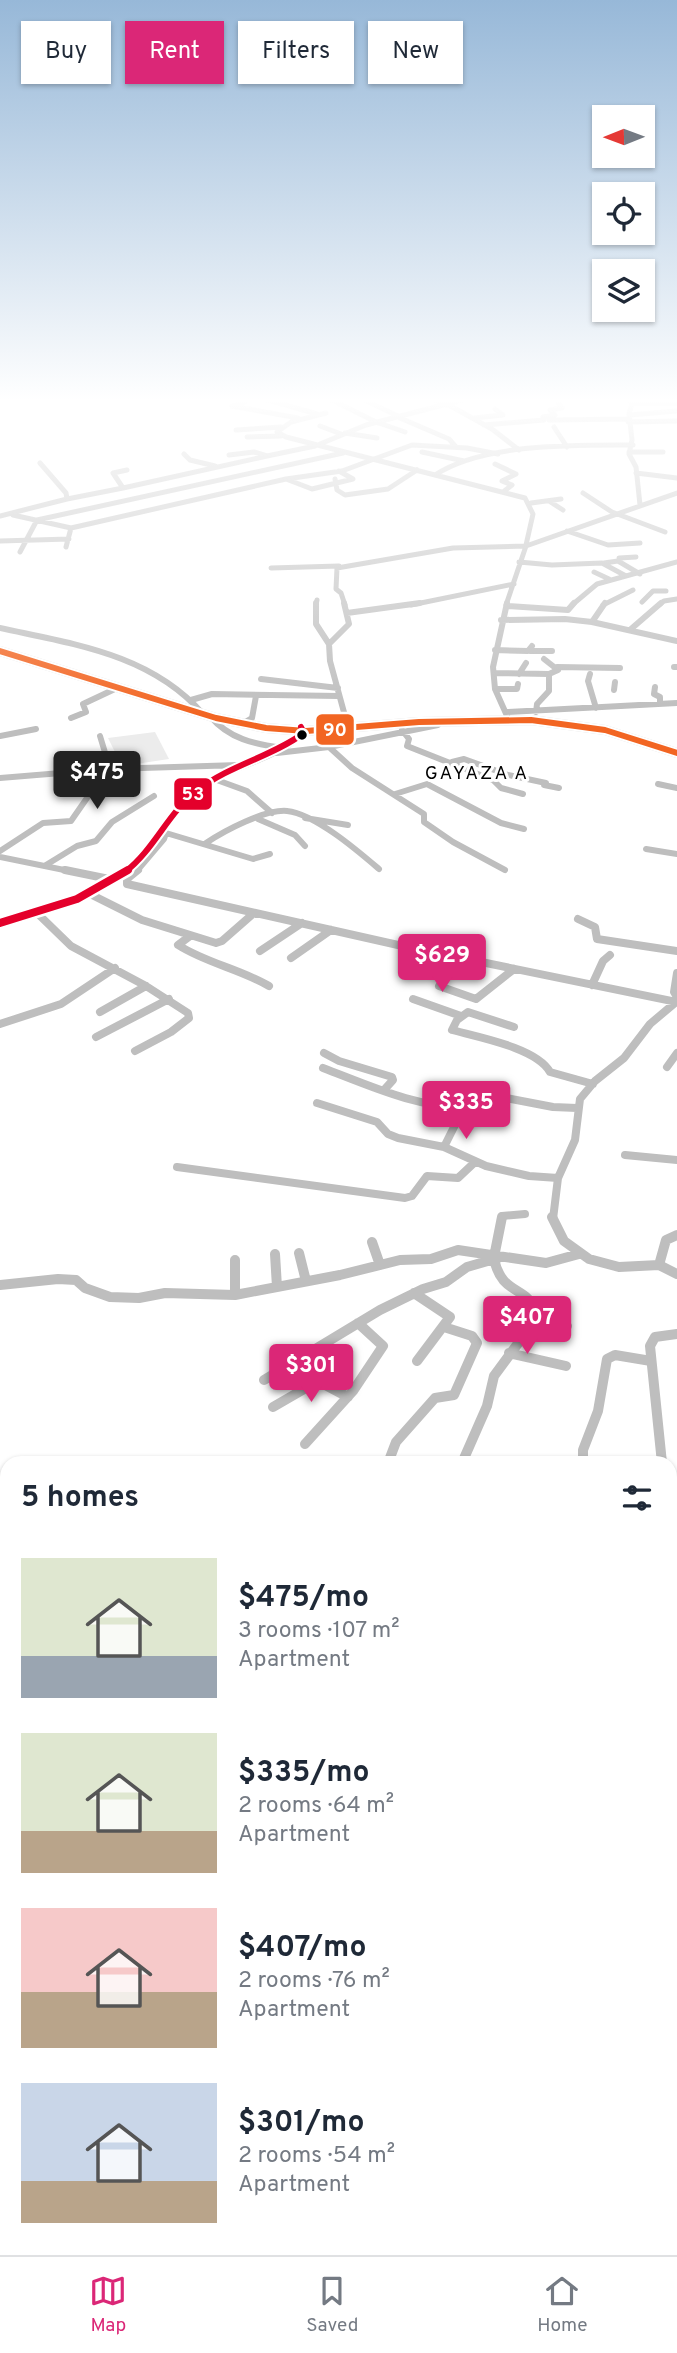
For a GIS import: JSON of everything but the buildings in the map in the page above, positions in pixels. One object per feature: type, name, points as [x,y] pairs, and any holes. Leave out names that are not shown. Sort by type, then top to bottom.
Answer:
[{"type":"main road","points":[[2,654],[242,724],[299,729],[506,716],[560,722],[612,732],[677,753]]},
{"type":"street","points":[[1,516],[47,504]]},
{"type":"street","points":[[37,520],[110,504]]},
{"type":"street","points":[[118,504],[134,513]]},
{"type":"street","points":[[1,516],[32,516],[37,520],[71,528],[173,504]]},
{"type":"street","points":[[531,504],[535,513],[508,606],[501,620],[495,650],[495,689],[506,716],[677,703]]},
{"type":"street","points":[[555,504],[563,510]]},
{"type":"street","points":[[601,504],[617,514],[665,532]]},
{"type":"street","points":[[271,568],[274,570],[371,564],[453,548],[526,546],[640,505]]},
{"type":"street","points":[[20,551],[37,520]]},
{"type":"street","points":[[66,547],[71,528]]},
{"type":"street","points":[[567,531],[608,545],[640,543]]},
{"type":"street","points":[[0,541],[69,539]]},
{"type":"street","points":[[613,552],[640,574]]},
{"type":"street","points":[[519,562],[552,565],[602,563],[631,555]]},
{"type":"street","points":[[602,563],[626,576]]},
{"type":"street","points":[[508,606],[568,610],[589,589],[608,579],[640,574],[677,563]]},
{"type":"street","points":[[330,644],[349,624],[341,593],[336,589],[339,566]]},
{"type":"street","points":[[594,572],[608,579]]},
{"type":"street","points":[[347,613],[412,605],[514,584]]},
{"type":"street","points":[[664,601],[667,587],[673,586]]},
{"type":"street","points":[[592,622],[605,603],[633,590]]},
{"type":"street","points":[[642,602],[653,591],[666,591]]},
{"type":"street","points":[[617,638],[664,601],[677,599]]},
{"type":"street","points":[[317,600],[313,616],[315,627],[330,644],[330,661],[348,727]]},
{"type":"street","points":[[562,611],[562,619]]},
{"type":"street","points":[[501,620],[562,619],[592,622],[677,641]]},
{"type":"street","points":[[0,628],[131,660],[191,701],[220,728],[234,736],[279,750],[330,747],[402,730],[438,725],[438,720]]},
{"type":"street","points":[[495,650],[531,648],[552,652]]},
{"type":"street","points":[[544,659],[557,667],[620,668]]},
{"type":"street","points":[[519,674],[526,663]]},
{"type":"street","points":[[494,673],[549,674],[556,673],[557,667]]},
{"type":"street","points":[[536,712],[537,704],[551,690],[549,674]]},
{"type":"street","points":[[590,674],[588,681],[596,708]]},
{"type":"street","points":[[261,679],[293,681],[304,687],[338,692]]},
{"type":"street","points":[[614,690],[615,681]]},
{"type":"street","points":[[495,689],[517,689],[518,684]]},
{"type":"street","points":[[655,687],[654,694],[660,697],[660,704]]},
{"type":"street","points":[[71,718],[86,712],[85,703],[117,688]]},
{"type":"street","points":[[191,701],[212,694],[256,696],[338,692]]},
{"type":"street","points":[[242,724],[252,718],[256,696]]},
{"type":"street","points":[[0,736],[36,729]]},
{"type":"street","points":[[291,743],[299,729]]},
{"type":"street","points":[[299,729],[291,743],[214,779],[181,804],[143,866],[127,879],[127,884],[514,969],[677,1001]]},
{"type":"street","points":[[402,730],[410,741],[407,746],[493,780],[501,788],[523,794]]},
{"type":"street","points":[[100,736],[110,769]]},
{"type":"street","points":[[330,747],[352,768],[424,814],[424,822],[439,834],[463,850],[505,870]]},
{"type":"street","points":[[452,762],[464,758],[508,775],[559,788]]},
{"type":"street","points":[[0,778],[110,769],[244,765]]},
{"type":"street","points":[[0,851],[43,823],[71,821],[83,809],[90,794],[91,771]]},
{"type":"street","points":[[214,779],[249,793],[272,813]]},
{"type":"street","points":[[395,794],[427,784],[500,824],[524,829]]},
{"type":"street","points":[[658,785],[677,788]]},
{"type":"street","points":[[46,865],[74,848],[96,841],[112,822],[154,796]]},
{"type":"street","points":[[206,843],[272,813],[288,812],[303,818],[379,869]]},
{"type":"street","points":[[303,818],[348,825]]},
{"type":"street","points":[[258,819],[295,835],[305,846]]},
{"type":"street","points":[[164,832],[253,859],[270,854]]},
{"type":"street","points":[[0,923],[88,893],[114,880],[164,832]]},
{"type":"street","points":[[646,849],[677,854]]},
{"type":"street","points":[[0,857],[114,880]]},
{"type":"street","points":[[88,893],[134,917],[190,936],[219,942],[254,913]]},
{"type":"street","points":[[36,912],[71,946],[115,968],[185,1010],[187,1021],[135,1051]]},
{"type":"street","points":[[578,919],[595,927],[597,939],[622,946],[639,944],[677,951]]},
{"type":"street","points":[[260,951],[302,923]]},
{"type":"street","points":[[290,958],[331,930]]},
{"type":"street","points":[[190,936],[178,945],[195,956],[250,974],[269,986]]},
{"type":"street","points":[[592,985],[603,961],[610,955]]},
{"type":"street","points":[[0,1024],[61,1004],[115,968]]},
{"type":"street","points":[[439,986],[476,999],[514,969]]},
{"type":"street","points":[[677,973],[674,992],[677,1001]]},
{"type":"street","points":[[100,1012],[146,986]]},
{"type":"street","points":[[96,1037],[169,999]]},
{"type":"street","points":[[413,999],[461,1016],[473,1013],[514,1027]]},
{"type":"street","points":[[677,1001],[650,1024],[624,1058],[593,1084],[580,1099],[575,1140],[558,1178],[553,1207],[554,1224],[564,1241],[579,1254],[614,1266],[659,1265],[677,1274]]},
{"type":"street","points":[[461,1016],[453,1027],[455,1032],[500,1043],[545,1063],[550,1072],[593,1084]]},
{"type":"street","points":[[324,1053],[339,1061],[392,1077],[393,1080],[384,1090]]},
{"type":"street","points":[[667,1067],[677,1053]]},
{"type":"street","points":[[323,1068],[384,1090],[443,1106],[468,1107]]},
{"type":"street","points":[[444,1147],[455,1125],[477,1094],[485,1092],[553,1107],[577,1108]]},
{"type":"street","points":[[317,1103],[377,1122],[387,1133],[398,1138],[444,1147],[475,1163],[516,1174],[558,1178]]},
{"type":"street","points":[[625,1155],[645,1154],[677,1160]]},
{"type":"street","points":[[177,1167],[405,1198],[414,1194],[427,1176],[458,1178],[475,1163]]},
{"type":"street","points":[[525,1214],[502,1216],[496,1274],[501,1282],[530,1301],[537,1311],[567,1326]]},
{"type":"street","points":[[659,1265],[666,1240],[677,1235]]},
{"type":"street","points":[[372,1242],[380,1265]]},
{"type":"street","points":[[0,1285],[58,1279],[76,1280],[85,1288],[110,1297],[139,1298],[165,1293],[235,1295],[400,1260],[431,1259],[458,1250],[496,1258],[550,1263],[579,1254]]},
{"type":"street","points":[[299,1253],[306,1281]]},
{"type":"street","points":[[275,1254],[277,1287]]},
{"type":"street","points":[[264,1380],[414,1293],[446,1282],[467,1267],[496,1258]]},
{"type":"street","points":[[235,1260],[235,1295]]},
{"type":"street","points":[[414,1293],[450,1317],[417,1361]]},
{"type":"street","points":[[465,1456],[487,1406],[494,1376],[522,1338],[537,1311]]},
{"type":"street","points":[[305,1444],[348,1397],[383,1346],[358,1324]]},
{"type":"street","points":[[391,1456],[396,1442],[435,1398],[454,1395],[477,1343],[472,1336],[444,1327]]},
{"type":"street","points":[[661,1456],[651,1340],[677,1334]]},
{"type":"street","points":[[509,1353],[566,1366]]},
{"type":"street","points":[[583,1456],[598,1411],[607,1359],[615,1355],[651,1362]]},
{"type":"street","points":[[273,1407],[318,1381],[348,1397]]},
{"type":"shaded area","points":[[155,732],[169,759],[122,766],[108,738]]},
{"type":"transit line","name":"90","points":[[0,651],[216,718],[266,728],[306,731],[457,720],[531,720],[605,730],[677,753]]},
{"type":"transit line","name":"53","points":[[0,923],[77,899],[129,870],[197,790],[223,774],[292,742],[304,733],[301,727]]},
{"type":"district","name":"GAYAZA A","points":[[477,772]]}]
